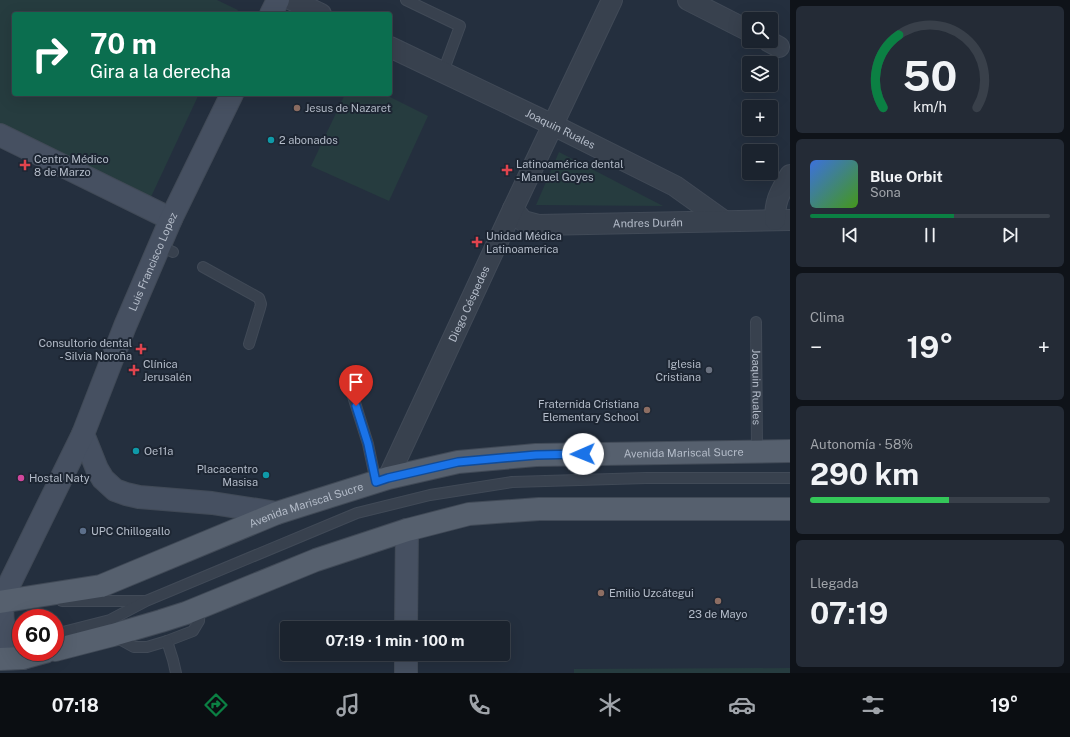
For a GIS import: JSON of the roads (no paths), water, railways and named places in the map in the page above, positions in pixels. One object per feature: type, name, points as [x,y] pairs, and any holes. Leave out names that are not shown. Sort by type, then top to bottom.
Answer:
[{"type":"main road","name":"Avenida Mariscal Sucre","points":[[2,602],[101,586],[277,513],[382,480],[458,462],[536,455],[790,451]]},
{"type":"main road","points":[[64,648],[161,621],[200,608],[316,560],[407,530],[469,514],[539,508],[790,509]]},
{"type":"street","points":[[273,12],[278,0]]},
{"type":"street","points":[[292,0],[317,12]]},
{"type":"street","name":"Diego Céspedes","points":[[382,480],[612,0]]},
{"type":"street","points":[[688,0],[742,27]]},
{"type":"street","name":"Joaquin Ruales","points":[[392,48],[553,125],[675,186],[724,221]]},
{"type":"street","name":"Luis Francisco Lopez","points":[[11,650],[5,634],[2,617],[2,602],[7,589],[83,434],[125,326],[166,249],[171,219],[231,96]]},
{"type":"street","points":[[0,135],[171,219]]},
{"type":"street","points":[[783,220],[775,208],[778,196],[790,175]]},
{"type":"street","name":"Andres Durán","points":[[513,209],[524,221],[538,225],[783,220]]},
{"type":"street","points":[[83,434],[103,479],[115,490],[139,497],[212,502],[277,513]]},
{"type":"street","points":[[406,621],[407,530]]},
{"type":"street","points":[[406,661],[406,673]]},
{"type":"lane","points":[[406,0],[460,26],[443,72]]},
{"type":"lane","points":[[203,267],[234,286],[259,298],[261,304],[249,344]]},
{"type":"lane","name":"Joaquin Ruales","points":[[756,322],[757,451]]},
{"type":"lane","points":[[352,393],[368,444],[382,480]]},
{"type":"lane","points":[[64,632],[110,620],[146,601],[357,513],[430,495],[512,482],[646,478],[790,478]]},
{"type":"lane","points":[[2,602],[146,601]]},
{"type":"lane","points":[[112,635],[134,647],[148,647],[193,631],[199,621],[200,608]]},
{"type":"lane","points":[[167,641],[176,673]]},
{"type":"place","name":"Jesus de Nazaret","points":[[297,108]]},
{"type":"place","name":"2 abonados","points":[[271,140]]},
{"type":"place","name":"Centro Médico 8 de Marzo","points":[[25,165]]},
{"type":"place","name":"Latinoamérica dental - Manuel Goyes","points":[[507,170]]},
{"type":"place","name":"Unidad Médica Latinoamerica","points":[[477,242]]},
{"type":"place","name":"Consultorio dental - Silvia Noroña","points":[[141,349]]},
{"type":"place","name":"Clínica Jerusalén","points":[[134,370]]},
{"type":"place","name":"Iglesia Cristiana","points":[[709,370]]},
{"type":"place","name":"Fraternida Cristiana Elementary School","points":[[647,410]]},
{"type":"place","name":"Oe11a","points":[[136,451]]},
{"type":"place","name":"Placacentro Masisa","points":[[266,475]]},
{"type":"place","name":"Hostal Naty","points":[[21,478]]},
{"type":"place","name":"UPC Chillogallo","points":[[83,531]]},
{"type":"place","name":"Emilio Uzcátegui","points":[[601,593]]},
{"type":"place","name":"23 de Mayo","points":[[718,601]]}]
